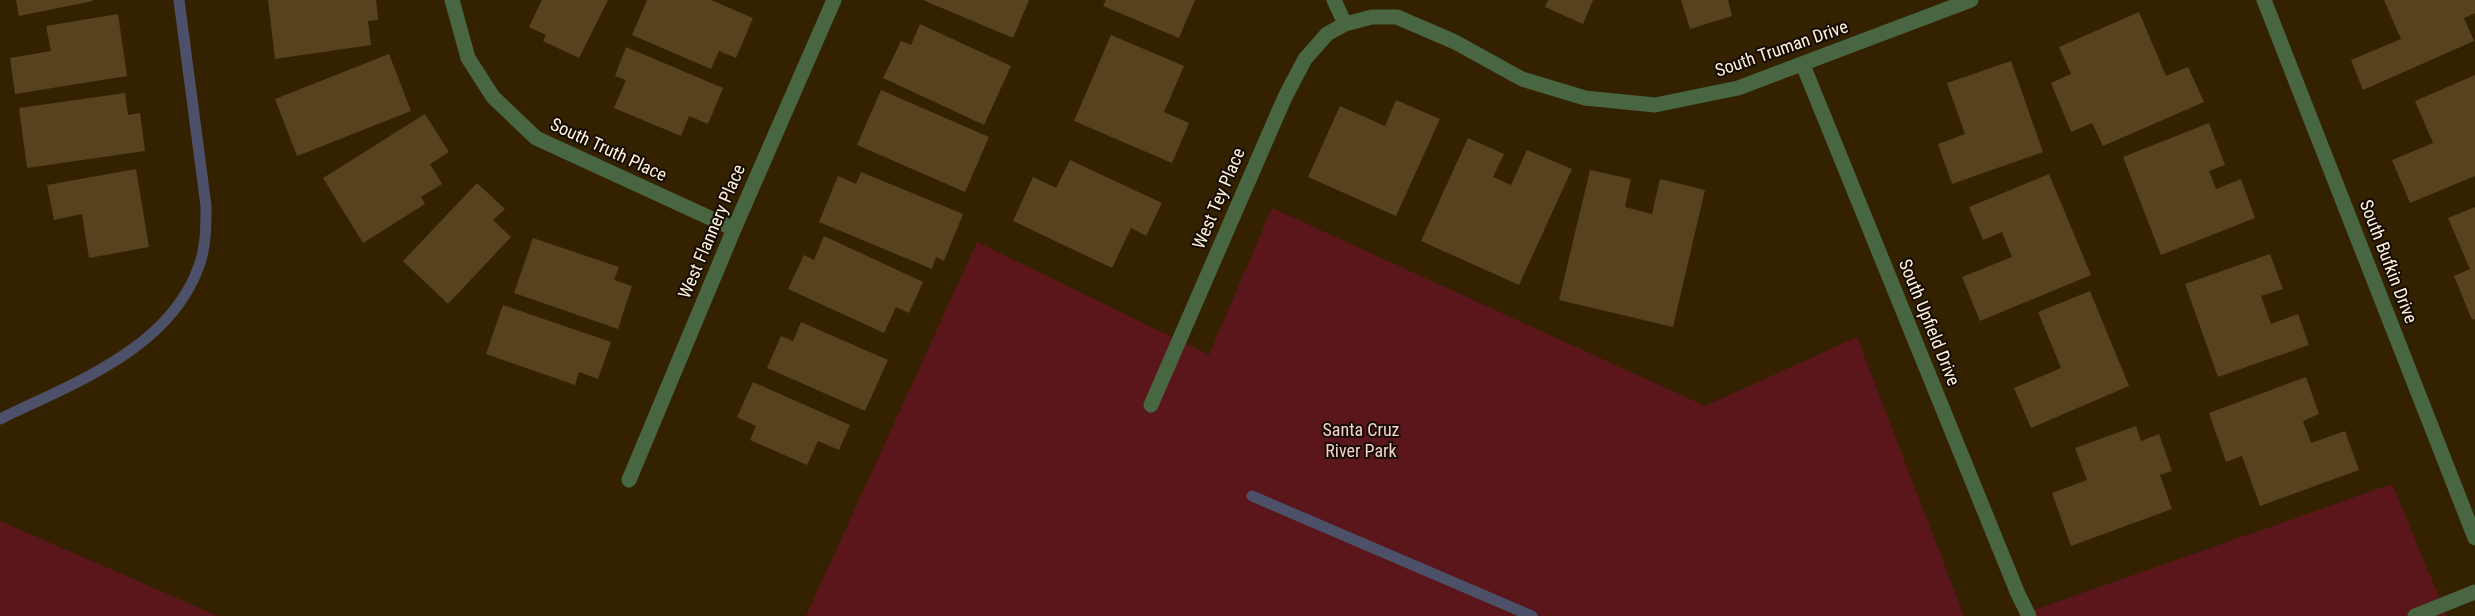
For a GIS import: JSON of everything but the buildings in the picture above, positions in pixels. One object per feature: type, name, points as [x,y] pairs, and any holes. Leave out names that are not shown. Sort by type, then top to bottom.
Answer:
[{"type":"street","name":"South Truth Place","points":[[452,0],[468,58],[493,97],[536,138],[734,229]]},
{"type":"street","name":"West Flannery Place","points":[[629,480],[734,229],[834,0]]},
{"type":"street","points":[[1334,0],[1345,24]]},
{"type":"street","name":"South Truman Drive","points":[[1345,24],[1372,17],[1397,17],[1455,42],[1522,79],[1586,98],[1655,105],[1738,88],[1971,0]]},
{"type":"street","name":"South Bufkin Drive","points":[[2264,0],[2475,538]]},
{"type":"street","name":"West Tey Place","points":[[1151,405],[1285,97],[1305,58],[1327,34],[1345,24]]},
{"type":"street","name":"South Upfield Drive","points":[[1803,65],[2018,594],[2029,616]]},
{"type":"street","points":[[2414,616],[2475,592]]},
{"type":"green space","name":"Santa Cruz River Park","points":[[1272,208],[1705,406],[1857,337],[1964,616],[806,616],[977,242],[1209,355]]},
{"type":"green space","points":[[2392,484],[2447,616],[2017,616]]},
{"type":"green space","points":[[0,521],[218,616],[0,616]]},
{"type":"waterway","points":[[0,419],[87,377],[142,342],[166,320],[185,295],[199,266],[206,229],[206,206],[179,0]]},
{"type":"waterway","points":[[1252,496],[1532,616]]}]
